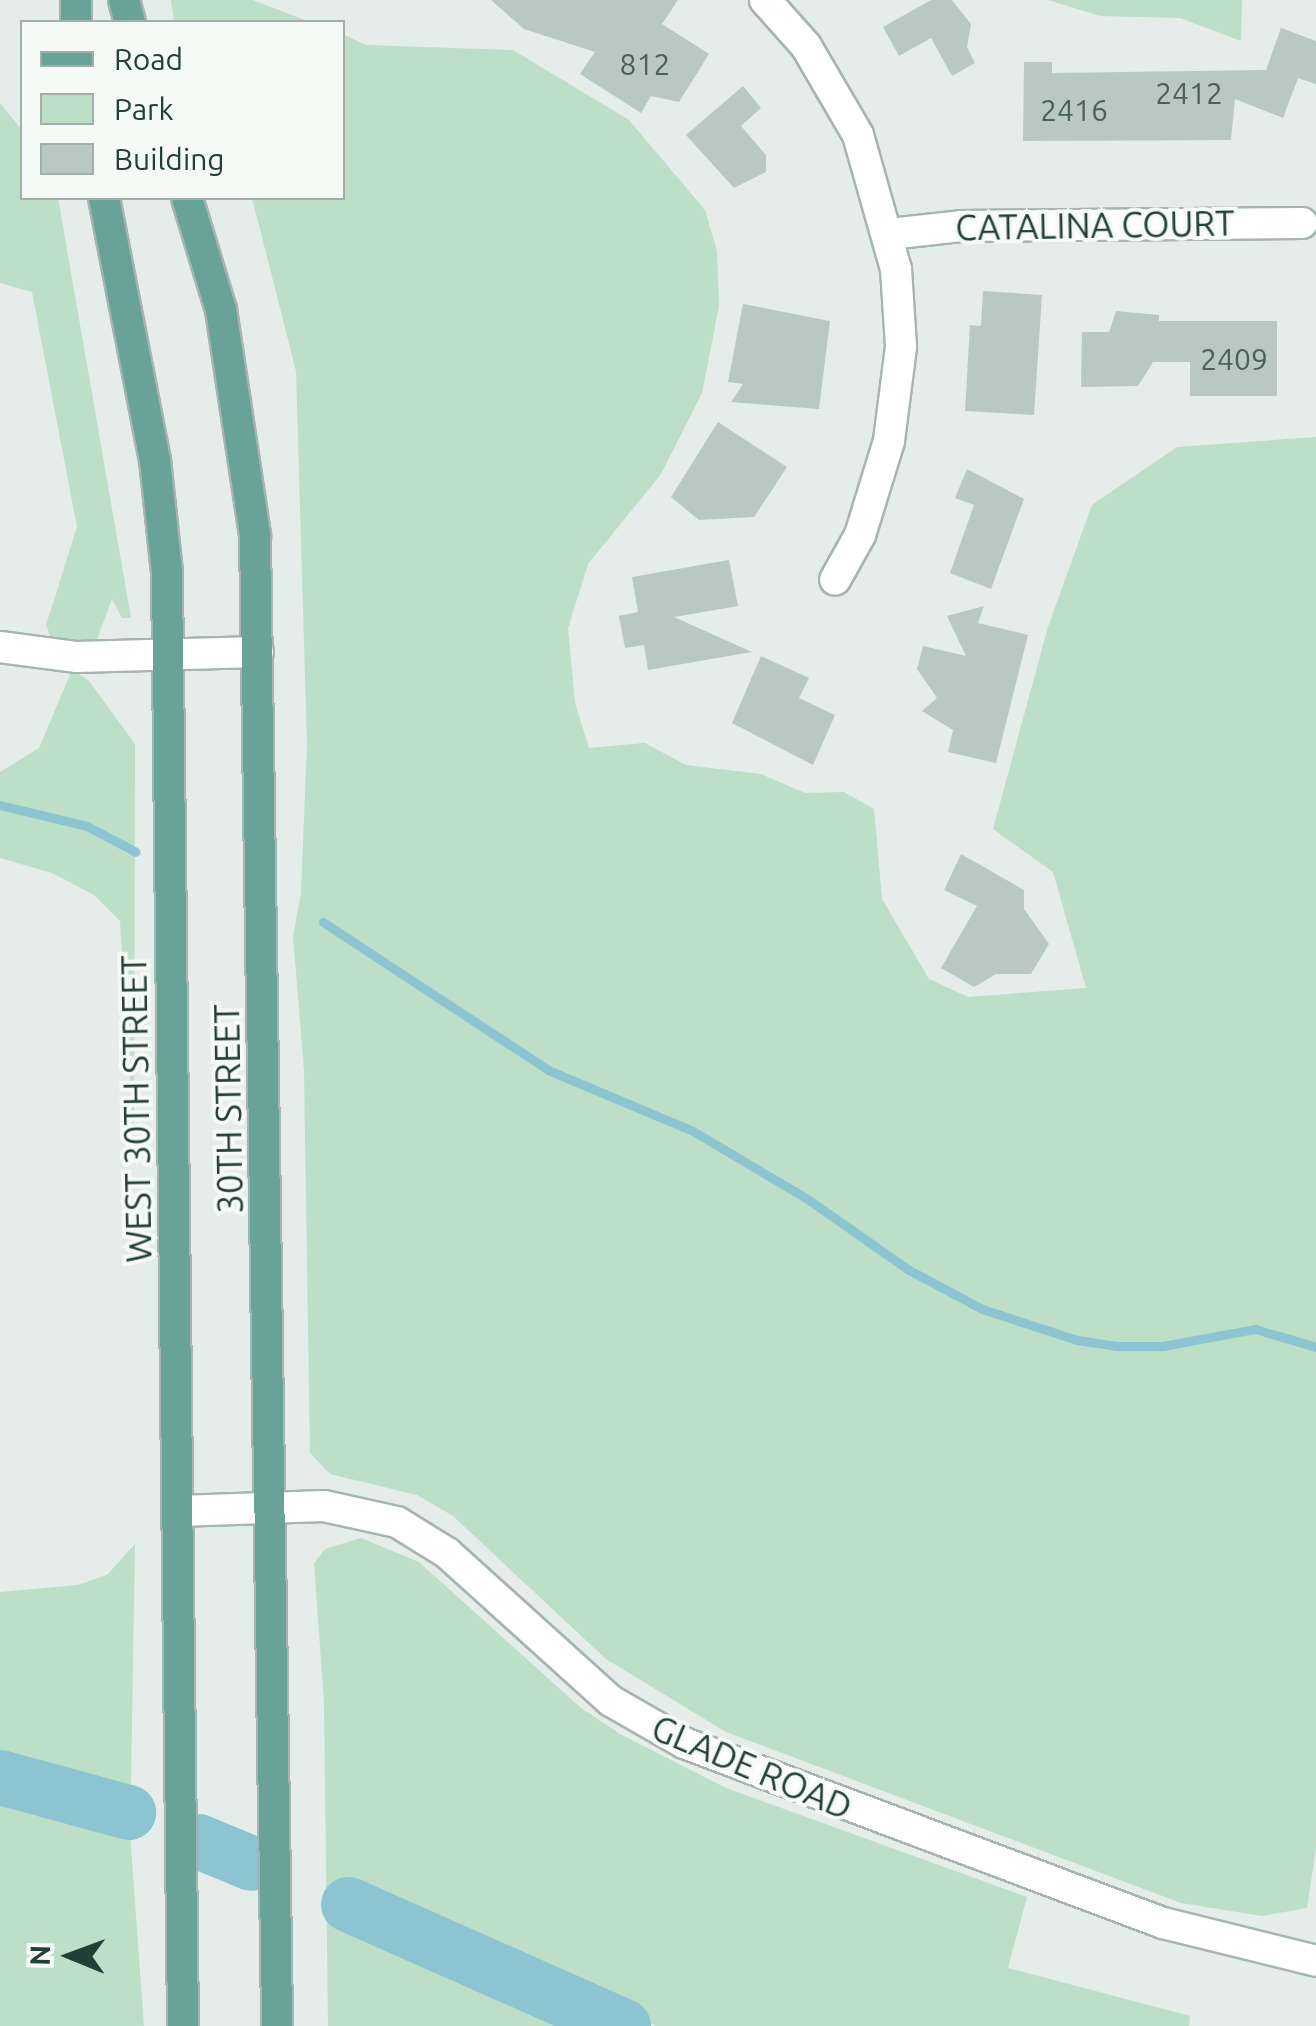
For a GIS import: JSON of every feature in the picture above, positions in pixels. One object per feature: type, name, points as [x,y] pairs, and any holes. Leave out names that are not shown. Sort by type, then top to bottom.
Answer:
[{"type":"main road","name":"WEST 30TH STREET","points":[[104,200],[155,460],[168,654],[183,2026]]},
{"type":"main road","name":"30TH STREET","points":[[188,200],[221,310],[255,535],[277,2026]]},
{"type":"street","points":[[765,0],[806,46],[846,112],[870,164],[890,234],[900,321],[896,407],[871,505],[835,580]]},
{"type":"street","name":"CATALINA COURT","points":[[890,234],[961,226],[1302,223]]},
{"type":"street","points":[[0,648],[77,657],[258,652]]},
{"type":"street","name":"GLADE ROAD","points":[[178,1511],[272,1506],[347,1509],[415,1530],[584,1679],[684,1743],[1163,1923],[1316,1960]]},
{"type":"green space","points":[[171,0],[253,0],[305,20],[174,20]]},
{"type":"green space","points":[[1048,0],[1242,0],[1241,41],[1180,18],[1100,16]]},
{"type":"green space","points":[[345,35],[366,45],[513,50],[629,120],[705,210],[717,251],[719,306],[702,393],[661,474],[588,564],[568,628],[575,703],[589,748],[645,743],[686,765],[761,774],[805,793],[844,792],[874,809],[882,899],[929,979],[968,997],[1086,988],[1053,872],[993,829],[1048,627],[1092,505],[1177,447],[1316,437],[1316,1848],[1307,1908],[1262,1916],[1181,1903],[726,1732],[606,1659],[453,1516],[417,1495],[330,1474],[310,1453],[304,1071],[293,936],[301,893],[307,744],[296,371],[253,200],[345,200]]},
{"type":"green space","points":[[0,103],[20,128],[20,200],[58,200],[131,618],[122,618],[112,599],[96,642],[50,636],[46,625],[77,527],[32,292],[0,283]]},
{"type":"green space","points":[[72,670],[89,681],[135,744],[134,1141],[120,921],[94,895],[52,873],[0,858],[0,772],[39,748]]},
{"type":"green space","points":[[361,1538],[419,1562],[581,1708],[620,1734],[726,1788],[1027,1897],[1008,1968],[1190,2016],[1189,2026],[656,2026],[368,1901],[348,1905],[358,1920],[395,1943],[581,2026],[328,2026],[324,1702],[314,1563],[325,1549]]},
{"type":"green space","points":[[135,1544],[130,1800],[0,1758],[0,1592],[78,1585],[107,1575]]},
{"type":"green space","points":[[0,1786],[94,1818],[129,1820],[144,2026],[0,2026]]},
{"type":"building","points":[[491,0],[678,0],[662,24],[709,54],[679,102],[651,96],[641,113],[580,74],[595,52],[524,29]]},
{"type":"building","points":[[931,0],[952,0],[971,24],[967,47],[975,63],[952,76],[931,38],[899,56],[883,27]]},
{"type":"building","points":[[1281,28],[1316,41],[1316,84],[1298,78],[1283,118],[1235,99],[1231,140],[1023,141],[1024,62],[1052,62],[1052,73],[1266,70]]},
{"type":"building","points":[[743,86],[761,108],[741,126],[766,155],[766,172],[734,188],[686,135]]},
{"type":"building","points":[[983,291],[1042,295],[1034,415],[965,411],[970,325],[981,326]]},
{"type":"building","points":[[743,304],[830,321],[819,409],[731,402],[743,384],[728,382]]},
{"type":"building","points":[[1116,311],[1159,315],[1159,321],[1277,321],[1277,396],[1190,396],[1190,362],[1153,362],[1138,386],[1081,387],[1082,332],[1109,332]]},
{"type":"building","points":[[718,422],[787,467],[754,517],[699,520],[671,497]]},
{"type":"building","points":[[967,469],[1024,499],[991,589],[950,573],[974,505],[955,498]]},
{"type":"building","points":[[729,560],[738,606],[674,617],[752,652],[648,670],[644,645],[625,648],[619,616],[638,612],[632,577]]},
{"type":"building","points":[[984,606],[978,623],[1028,635],[996,763],[948,752],[953,730],[922,711],[937,698],[917,669],[923,646],[966,656],[947,616]]},
{"type":"building","points":[[761,656],[809,678],[799,698],[835,715],[813,765],[732,723]]},
{"type":"building","points":[[961,854],[1024,890],[1024,909],[1049,944],[1031,974],[996,974],[974,987],[941,968],[977,906],[944,890]]},
{"type":"waterway","points":[[0,805],[87,826],[136,852]]},
{"type":"waterway","points":[[323,922],[548,1070],[693,1131],[806,1198],[909,1270],[982,1309],[1077,1340],[1117,1346],[1163,1346],[1255,1329],[1316,1347]]},
{"type":"waterway","points":[[0,1777],[128,1812]]},
{"type":"waterway","points":[[198,1841],[251,1863]]},
{"type":"waterway","points":[[348,1904],[623,2026]]}]
